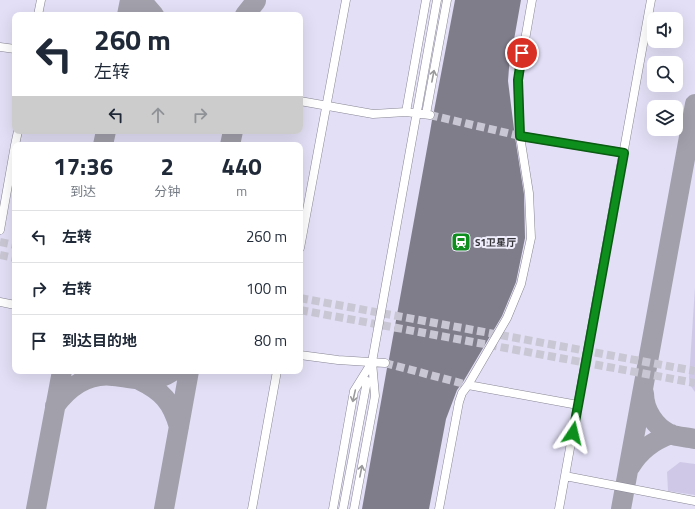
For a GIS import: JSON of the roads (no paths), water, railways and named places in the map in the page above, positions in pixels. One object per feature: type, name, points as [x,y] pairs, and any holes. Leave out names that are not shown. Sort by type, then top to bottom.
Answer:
[{"type":"lane","points":[[39,12],[41,0]]},
{"type":"lane","points":[[303,232],[346,0]]},
{"type":"lane","points":[[406,112],[426,0]]},
{"type":"lane","points":[[354,509],[375,396],[372,362],[437,0]]},
{"type":"lane","points":[[303,102],[373,114],[406,112],[428,115],[447,0]]},
{"type":"lane","points":[[439,509],[462,393],[507,318],[522,284],[531,238],[529,193],[520,136],[518,80],[532,0]]},
{"type":"lane","points":[[559,509],[652,0]]},
{"type":"lane","points":[[0,46],[12,48]]},
{"type":"lane","points":[[520,136],[624,153]]},
{"type":"lane","points":[[0,230],[12,162]]},
{"type":"lane","points":[[0,302],[12,304]]},
{"type":"lane","points":[[303,355],[338,360],[385,363]]},
{"type":"lane","points":[[333,509],[354,391],[372,362]]},
{"type":"lane","points":[[252,509],[276,374]]},
{"type":"lane","points":[[343,509],[367,381]]},
{"type":"lane","points":[[468,385],[578,405]]},
{"type":"lane","points":[[565,476],[695,501]]},
{"type":"tunnel","points":[[430,115],[520,136]]},
{"type":"tunnel","points":[[0,242],[12,244]]},
{"type":"tunnel","points":[[0,255],[12,257]]},
{"type":"tunnel","points":[[303,299],[695,371]]},
{"type":"tunnel","points":[[303,311],[695,383]]},
{"type":"tunnel","points":[[385,363],[468,385]]},
{"type":"place","name":"S1卫星厅","points":[[461,242]]}]
